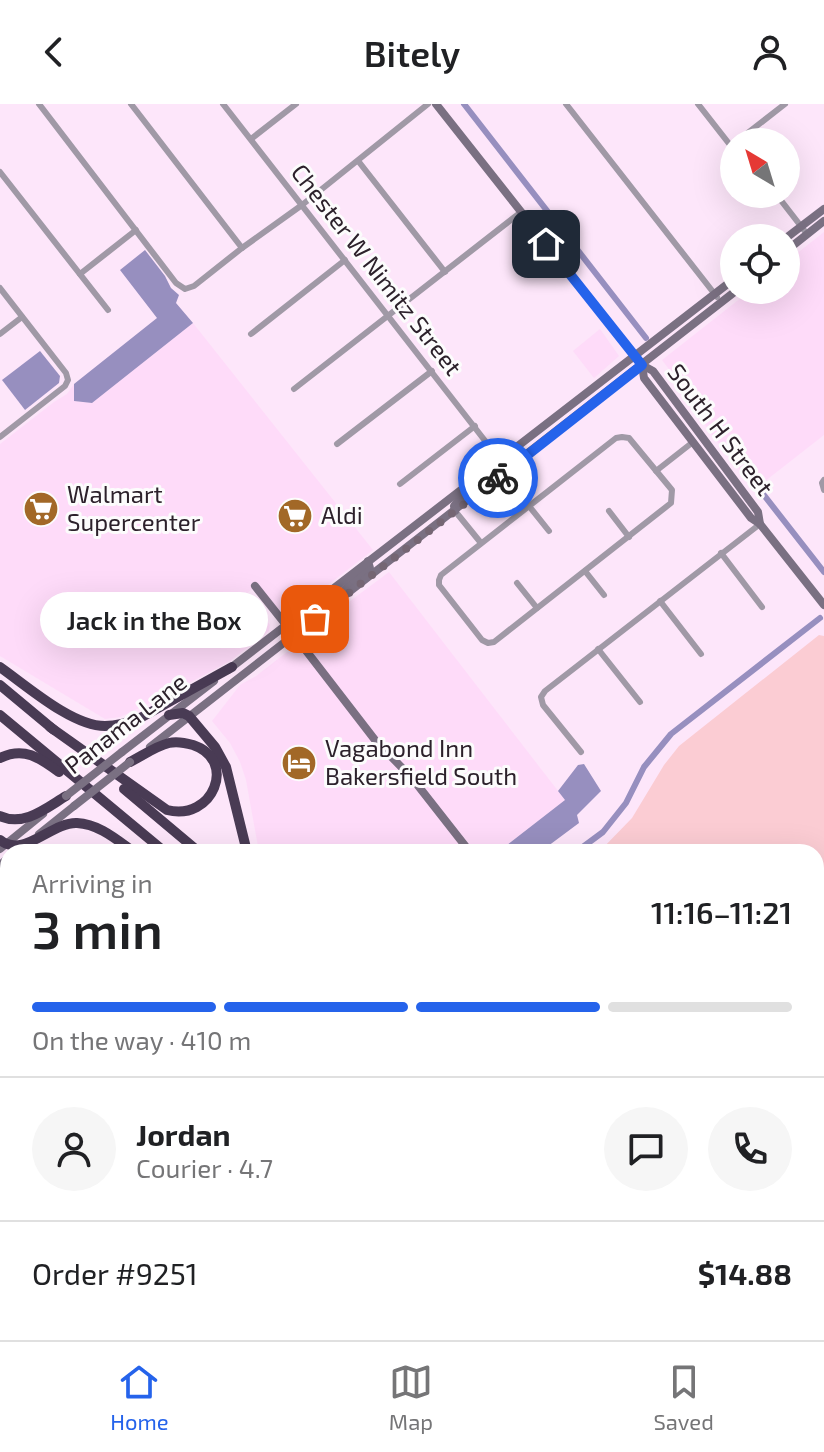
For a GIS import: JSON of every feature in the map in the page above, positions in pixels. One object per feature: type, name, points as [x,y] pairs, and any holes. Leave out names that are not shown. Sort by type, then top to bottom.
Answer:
[{"type":"highway","points":[[0,667],[67,714],[85,723],[106,726],[142,717],[232,667]]},
{"type":"highway","points":[[0,685],[189,844]]},
{"type":"highway","points":[[169,715],[183,713],[189,716],[215,747],[226,767],[245,844]]},
{"type":"highway","points":[[0,715],[155,844]]},
{"type":"highway","points":[[50,727],[167,810],[181,813],[194,810],[205,802],[216,785],[216,771],[208,754],[198,746],[166,744],[130,762]]},
{"type":"highway","points":[[0,758],[18,753],[38,757],[141,832]]},
{"type":"highway","points":[[0,816],[10,820],[27,819],[66,796]]},
{"type":"highway","points":[[26,844],[54,828],[71,823],[96,828],[121,844]]},
{"type":"main road","name":"South H Street","points":[[436,104],[634,356],[653,371],[751,518],[760,524],[824,605]]},
{"type":"main road","points":[[800,235],[824,209]]},
{"type":"main road","points":[[800,232],[824,221]]},
{"type":"main road","name":"Panama Lane","points":[[2,844],[720,290]]},
{"type":"main road","name":"Panama Lane","points":[[26,844],[720,304]]},
{"type":"main road","name":"South H Street","points":[[642,365],[644,378],[671,413],[735,481],[758,512],[760,524]]},
{"type":"main road","points":[[488,485],[500,467],[500,460]]},
{"type":"main road","points":[[455,511],[454,506],[466,487]]},
{"type":"main road","points":[[336,603],[345,589],[370,568],[368,561]]},
{"type":"main road","points":[[255,586],[286,625]]},
{"type":"main road","points":[[294,635],[369,733],[412,778],[464,844]]},
{"type":"street","points":[[39,104],[176,283],[185,289],[194,286],[359,162],[428,104]]},
{"type":"street","points":[[131,104],[242,248]]},
{"type":"street","name":"Chester W Nimitz Street","points":[[223,104],[500,460]]},
{"type":"street","points":[[251,139],[296,104]]},
{"type":"street","points":[[566,104],[720,302]]},
{"type":"street","points":[[698,104],[720,130]]},
{"type":"street","points":[[756,128],[785,104]]},
{"type":"street","points":[[359,162],[445,272]]},
{"type":"street","points":[[0,172],[108,310]]},
{"type":"street","points":[[787,208],[804,230]]},
{"type":"street","points":[[294,389],[521,212]]},
{"type":"street","points":[[80,274],[136,230]]},
{"type":"street","points":[[251,334],[345,260]]},
{"type":"street","points":[[0,288],[66,373],[68,380],[65,386],[0,437]]},
{"type":"street","points":[[0,334],[22,317]]},
{"type":"street","points":[[337,444],[432,371]]},
{"type":"street","points":[[400,484],[475,426]]},
{"type":"street","points":[[616,438],[629,438],[656,471],[672,490],[671,503],[494,642],[482,640],[439,585],[441,575],[616,438]]},
{"type":"street","points":[[656,471],[697,439]]},
{"type":"street","points":[[529,506],[549,531]]},
{"type":"street","points":[[455,511],[481,543]]},
{"type":"street","points":[[609,511],[629,537]]},
{"type":"street","points":[[581,752],[543,705],[541,697],[545,691],[760,524]]},
{"type":"street","points":[[721,553],[762,607]]},
{"type":"street","points":[[585,571],[604,595]]},
{"type":"street","points":[[517,583],[537,608]]},
{"type":"street","points":[[660,601],[701,654]]},
{"type":"street","points":[[286,625],[294,635]]},
{"type":"street","points":[[598,649],[640,702]]},
{"type":"shaded area","points":[[824,232],[824,435],[755,489],[708,430],[694,402],[662,360],[733,304],[800,304],[800,251]]},
{"type":"shaded area","points":[[145,250],[179,295],[176,303],[193,323],[92,403],[74,401],[74,384],[157,318],[120,270]]},
{"type":"shaded area","points":[[193,323],[373,550],[288,616],[281,615],[257,585],[246,594],[270,625],[269,631],[230,661],[167,695],[120,717],[105,719],[0,656],[0,444],[67,394],[74,384],[74,401],[92,403]]},
{"type":"shaded area","points":[[600,329],[619,356],[594,378],[573,351]]},
{"type":"shaded area","points":[[40,351],[60,376],[59,383],[25,410],[2,380]]},
{"type":"shaded area","points":[[389,572],[565,800],[508,844],[258,844],[240,762],[230,743],[212,721],[240,685],[287,652],[294,652],[308,640],[310,631]]},
{"type":"shaded area","points":[[819,635],[824,636],[824,844],[607,844],[632,818],[679,746]]},
{"type":"shaded area","points":[[584,764],[601,791],[577,815],[579,823],[551,844],[508,844],[565,800],[558,791],[578,765]]},
{"type":"waterway","points":[[464,104],[646,338]]},
{"type":"waterway","points":[[756,485],[824,572]]},
{"type":"waterway","points":[[587,844],[603,832],[626,803],[644,767],[671,734],[820,618]]},
{"type":"way so far","points":[[315,619],[498,478]]},
{"type":"place","name":"Walmart Supercenter","points":[[41,509]]},
{"type":"place","name":"Aldi","points":[[295,516]]},
{"type":"place","name":"Jack in the Box","points":[[315,619]]},
{"type":"place","name":"Vagabond Inn Bakersfield South","points":[[299,763]]},
{"type":"route","points":[[498,478],[642,365],[546,244]]}]
